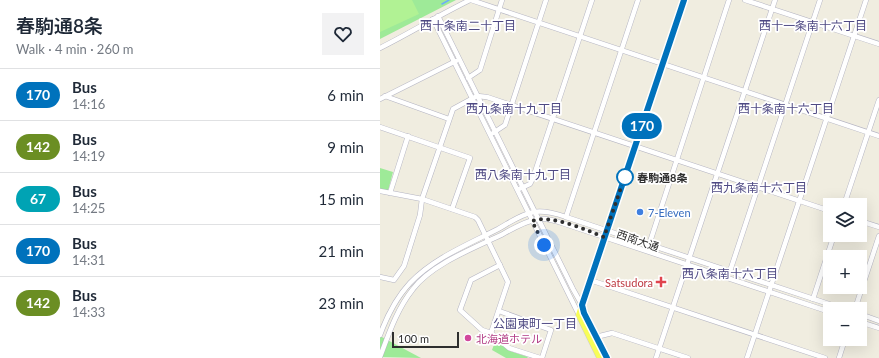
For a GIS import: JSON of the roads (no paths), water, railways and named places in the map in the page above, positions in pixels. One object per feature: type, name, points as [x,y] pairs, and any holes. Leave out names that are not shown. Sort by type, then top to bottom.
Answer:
[{"type":"main road","points":[[600,358],[579,315],[684,0]]},
{"type":"main road","points":[[582,305],[584,313],[607,358]]},
{"type":"street","points":[[380,48],[438,16],[471,0],[879,136]]},
{"type":"street","points":[[468,78],[480,70],[502,0]]},
{"type":"street","points":[[490,135],[505,125],[546,0]]},
{"type":"street","points":[[519,189],[530,184],[533,178],[554,119],[592,0]]},
{"type":"street","points":[[566,217],[638,0]]},
{"type":"street","points":[[649,245],[729,0]]},
{"type":"street","points":[[745,0],[879,44]]},
{"type":"street","points":[[656,358],[775,0]]},
{"type":"street","points":[[730,272],[820,0]]},
{"type":"street","points":[[747,358],[866,0]]},
{"type":"street","points":[[438,16],[468,78],[474,97],[490,135],[519,189],[538,219],[582,305]]},
{"type":"street","points":[[433,19],[454,62],[495,132],[532,221],[579,315]]},
{"type":"street","points":[[382,97],[459,60]]},
{"type":"street","points":[[382,97],[449,118]]},
{"type":"street","points":[[380,277],[394,280],[404,266],[420,215],[422,199],[449,118],[453,109],[474,97],[487,97],[823,209]]},
{"type":"street","points":[[846,198],[879,100]]},
{"type":"street","points":[[380,127],[470,158],[452,210]]},
{"type":"street","points":[[390,193],[408,136]]},
{"type":"street","points":[[380,191],[422,199],[478,220],[508,282],[491,333]]},
{"type":"street","name":"西南大通","points":[[380,335],[398,298],[422,271],[440,259],[485,235],[534,212],[554,213],[823,302]]},
{"type":"street","name":"西南大通","points":[[381,357],[394,322],[403,304],[414,288],[429,274],[455,257],[538,219],[548,219],[564,224],[823,310]]},
{"type":"street","points":[[867,223],[879,227]]},
{"type":"street","points":[[857,302],[879,236]]},
{"type":"street","points":[[813,299],[832,242]]},
{"type":"street","points":[[499,311],[551,330],[541,358],[530,357],[509,348],[491,333],[482,330],[460,310],[471,280],[500,265]]},
{"type":"street","points":[[590,280],[825,358]]},
{"type":"street","points":[[867,317],[879,321]]},
{"type":"street","points":[[867,324],[879,328]]},
{"type":"street","points":[[596,337],[612,333],[688,358]]},
{"type":"street","points":[[838,358],[842,346]]},
{"type":"waterway","points":[[442,4],[449,0]]},
{"type":"place","name":"春駒通8条","points":[[625,177]]},
{"type":"place","name":"7-Eleven","points":[[640,212]]},
{"type":"place","name":"Satsudora","points":[[661,282]]},
{"type":"place","name":"北海道ホテル","points":[[468,338]]},
{"type":"district","name":"西十条南二十丁目","points":[[468,25]]},
{"type":"district","name":"西十一条南十六丁目","points":[[813,25]]},
{"type":"district","name":"西九条南十九丁目","points":[[514,108]]},
{"type":"district","name":"西十条南十六丁目","points":[[786,108]]},
{"type":"district","name":"西八条南十九丁目","points":[[523,174]]},
{"type":"district","name":"西九条南十六丁目","points":[[759,187]]},
{"type":"district","name":"西八条南十六丁目","points":[[730,273]]},
{"type":"district","name":"公園東町一丁目","points":[[535,323]]}]
